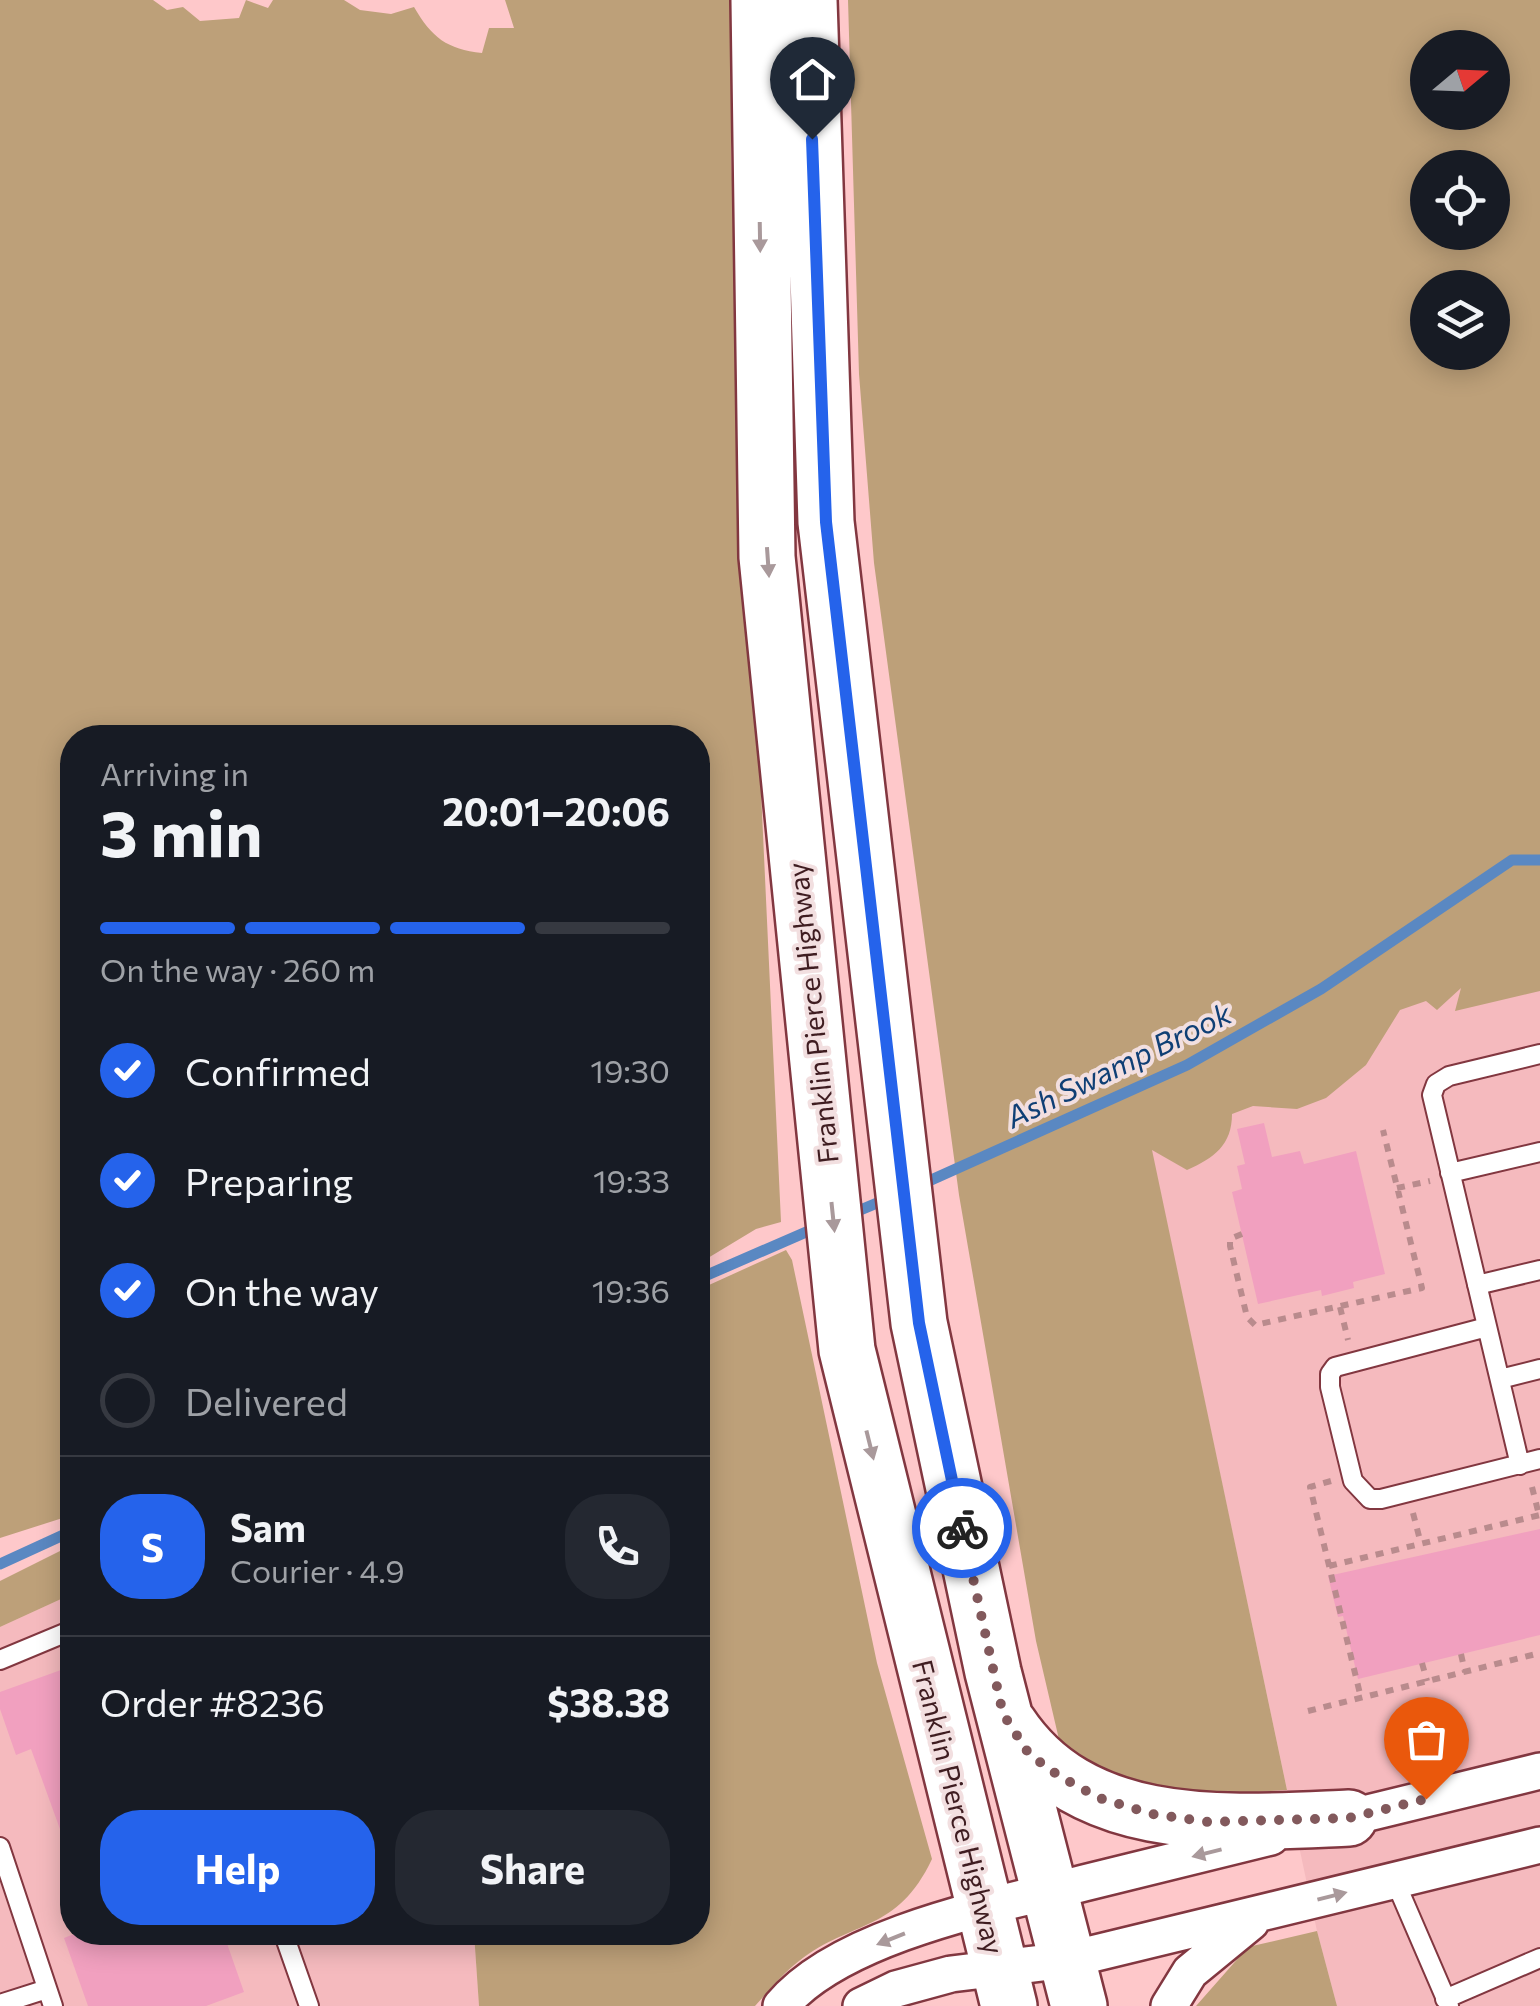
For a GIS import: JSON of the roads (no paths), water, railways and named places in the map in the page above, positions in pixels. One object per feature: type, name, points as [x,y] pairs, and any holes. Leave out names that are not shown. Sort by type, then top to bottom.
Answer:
[{"type":"highway","name":"Franklin Pierce Highway","points":[[760,0],[767,557],[846,1350],[1003,1987]]},
{"type":"highway","points":[[809,0],[826,522],[919,1323],[1003,1714],[1073,1983]]},
{"type":"highway","points":[[1003,1714],[1029,1754],[1059,1776],[1099,1798],[1152,1814],[1208,1822],[1349,1818]]},
{"type":"street","points":[[781,2006],[812,1977],[921,1927],[984,1908],[1540,1771]]},
{"type":"street","points":[[861,2006],[896,1989],[951,1974],[1003,1987],[1073,1983],[1265,1912],[1540,1845]]},
{"type":"street","points":[[1169,2006],[1190,1972],[1265,1912]]},
{"type":"lane","points":[[1520,1464],[1432,1095],[1436,1084],[1449,1076],[1540,1054]]},
{"type":"lane","points":[[1450,1174],[1540,1152]]},
{"type":"lane","points":[[1477,1286],[1540,1270]]},
{"type":"lane","points":[[1487,1327],[1334,1366],[1330,1388],[1352,1476],[1359,1492],[1370,1499],[1381,1499],[1540,1459]]},
{"type":"lane","points":[[1500,1379],[1540,1370]]},
{"type":"lane","points":[[0,1660],[60,1635]]},
{"type":"lane","points":[[0,1847],[50,1997],[0,2004]]},
{"type":"lane","points":[[1395,1880],[1447,2002],[1540,1958]]},
{"type":"lane","points":[[287,1945],[310,2006]]},
{"type":"waterway","name":"Ash Swamp Brook","points":[[920,1185],[1187,1065],[1321,989],[1512,860],[1540,860]]},
{"type":"waterway","name":"Ash Swamp Brook","points":[[846,1216],[889,1198]]},
{"type":"waterway","name":"Ash Swamp Brook","points":[[710,1274],[820,1226]]},
{"type":"waterway","name":"Ash Swamp Brook","points":[[0,1564],[60,1536]]}]
